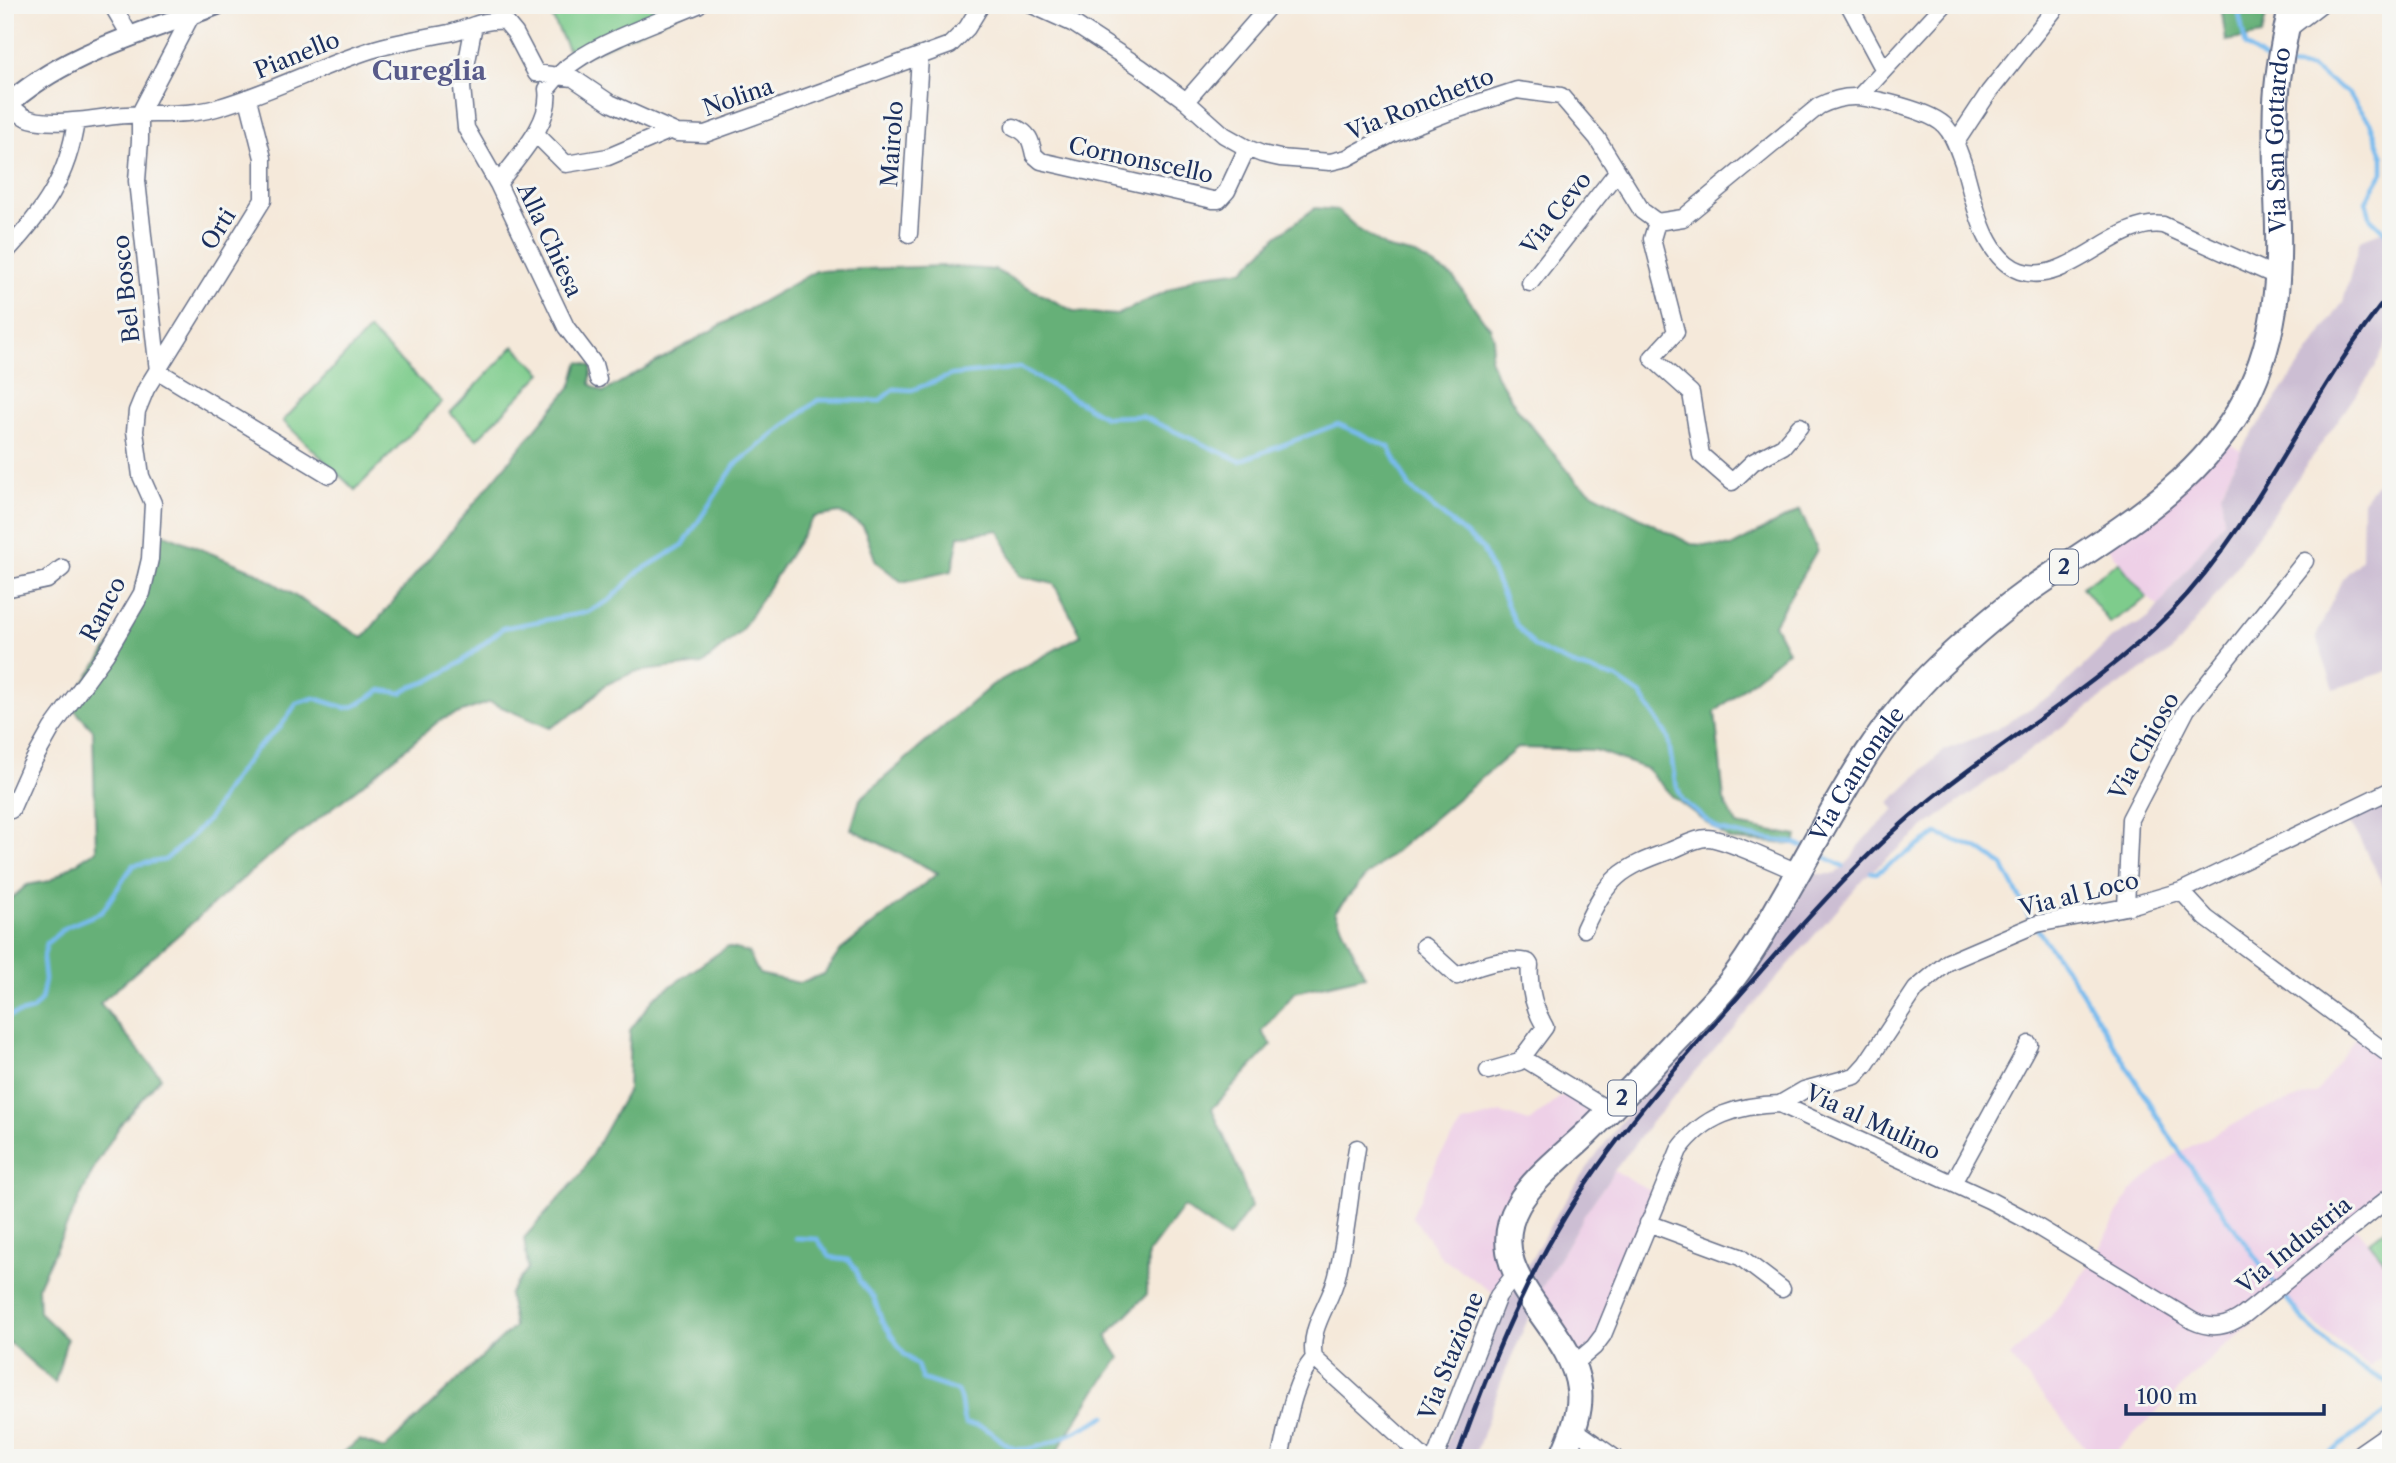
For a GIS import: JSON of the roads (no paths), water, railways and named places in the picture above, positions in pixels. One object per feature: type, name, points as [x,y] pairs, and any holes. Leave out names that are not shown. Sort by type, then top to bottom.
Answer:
[{"type":"highway","points":[[2365,1458],[2391,1440]]},
{"type":"main road","name":"Via San Gottardo","points":[[2278,277],[2280,239],[2277,100],[2285,31],[2292,5]]},
{"type":"main road","name":"Via Cantonale","points":[[1573,1365],[1565,1347],[1515,1273],[1509,1237],[1519,1202],[1610,1111],[1724,989],[1764,931],[1884,727],[1934,671],[2030,589],[2105,541],[2153,506],[2188,475],[2220,439],[2245,399],[2262,359],[2270,330],[2278,277]]},
{"type":"main road","name":"2","points":[[1562,1458],[1574,1429],[1580,1399],[1573,1365]]},
{"type":"street","points":[[112,5],[131,37]]},
{"type":"street","points":[[7,106],[74,60],[216,5]]},
{"type":"street","points":[[475,5],[478,23],[462,87],[466,128],[498,184]]},
{"type":"street","points":[[559,75],[574,61],[698,5]]},
{"type":"street","name":"Nolina","points":[[478,23],[505,22],[515,33],[536,73],[573,78],[610,103],[670,131],[685,135],[705,134],[950,44],[967,28],[981,5]]},
{"type":"street","points":[[1031,5],[1074,24],[1140,66],[1186,101],[1224,135],[1247,148]]},
{"type":"street","points":[[1186,101],[1270,5]]},
{"type":"street","points":[[1849,5],[1884,70]]},
{"type":"street","points":[[1860,96],[1944,5]]},
{"type":"street","points":[[1956,142],[1989,92],[2058,5]]},
{"type":"street","points":[[2285,31],[2320,5]]},
{"type":"street","name":"Bel Bosco","points":[[192,14],[140,113],[137,181],[158,371],[330,475]]},
{"type":"street","name":"Pianello","points":[[7,106],[32,120],[76,121],[140,113],[212,110],[248,99],[369,51],[478,23]]},
{"type":"street","name":"Mairolo","points":[[909,234],[920,57]]},
{"type":"street","name":"Alla Chiesa","points":[[559,75],[547,89],[549,103],[536,134],[498,184],[566,327],[594,364],[598,379]]},
{"type":"street","name":"Via Ronchetto","points":[[1247,148],[1262,155],[1330,162],[1347,158],[1392,135],[1447,113],[1517,90],[1561,96],[1597,138],[1642,211],[1657,222]]},
{"type":"street","points":[[1800,426],[1783,446],[1753,462],[1732,482],[1701,455],[1691,393],[1652,358],[1676,332],[1652,239],[1657,222],[1683,218],[1819,106],[1836,98],[1860,96],[1911,108],[1944,124],[1956,142],[1988,241],[1999,258],[2019,271],[2029,274],[2052,271],[2138,227],[2154,224],[2163,225],[2278,277]]},
{"type":"street","name":"Orti","points":[[158,371],[263,200],[263,158],[248,99]]},
{"type":"street","points":[[5,253],[56,189],[70,155],[76,121]]},
{"type":"street","name":"Cornonscello","points":[[1014,127],[1026,132],[1034,155],[1041,161],[1213,200],[1219,200],[1227,191],[1247,148]]},
{"type":"street","points":[[536,134],[566,164],[608,157],[670,131]]},
{"type":"street","name":"Via Cevo","points":[[1530,283],[1617,172]]},
{"type":"street","name":"Ranco","points":[[10,810],[45,740],[106,654],[142,593],[150,559],[153,503],[141,476],[135,431],[137,411],[158,371]]},
{"type":"street","name":"Via Chioso","points":[[2126,906],[2130,819],[2142,794],[2187,709],[2305,561]]},
{"type":"street","points":[[5,589],[47,580],[62,568]]},
{"type":"street","name":"Via al Loco","points":[[1780,1104],[1804,1090],[1855,1076],[1866,1064],[1916,989],[1948,962],[2033,925],[2126,906],[2181,891],[2391,790]]},
{"type":"street","points":[[1584,929],[1603,891],[1622,871],[1637,862],[1705,838],[1806,859]]},
{"type":"street","points":[[2181,891],[2206,918],[2391,1056]]},
{"type":"street","points":[[1424,946],[1457,976],[1477,966],[1514,959],[1528,962],[1530,965],[1529,976],[1535,1009],[1545,1027],[1519,1062],[1488,1071]]},
{"type":"street","points":[[1953,1183],[2029,1044]]},
{"type":"street","points":[[1523,1058],[1610,1111]]},
{"type":"street","name":"Via al Mulino","points":[[1573,1365],[1604,1335],[1679,1150],[1705,1123],[1734,1109],[1755,1105],[1780,1104],[1953,1183],[2023,1218],[2193,1321],[2213,1327],[2224,1326]]},
{"type":"street","points":[[1357,1148],[1336,1278],[1311,1344],[1314,1358],[1424,1458]]},
{"type":"street","name":"Via Industria","points":[[2224,1326],[2244,1315],[2391,1196]]},
{"type":"street","points":[[1648,1223],[1740,1257],[1782,1289]]},
{"type":"street","name":"Via Stazione","points":[[1435,1458],[1498,1296],[1515,1273]]},
{"type":"street","points":[[1280,1458],[1297,1387],[1305,1369],[1314,1358]]},
{"type":"street","points":[[1574,1429],[1615,1458]]},
{"type":"waterway","points":[[2237,5],[2246,46],[2271,64]]},
{"type":"waterway","points":[[2286,66],[2311,68],[2347,92],[2370,122],[2383,157],[2383,172],[2366,201],[2371,219],[2391,238]]},
{"type":"waterway","points":[[5,1017],[32,1010],[41,1000],[45,980],[43,959],[47,943],[66,927],[102,912],[133,865],[165,860],[191,837],[210,817],[226,789],[255,750],[281,726],[297,703],[314,698],[346,708],[355,706],[381,690],[402,693],[460,663],[503,628],[588,612],[610,600],[638,572],[683,545],[735,465],[818,400],[879,401],[894,389],[912,390],[952,375],[1021,368],[1105,417],[1141,416],[1240,461],[1338,424],[1389,447],[1410,488],[1482,548],[1515,623],[1535,647],[1578,667],[1616,678],[1641,695],[1668,737],[1675,781],[1683,801],[1719,830],[1796,843],[1804,847]]},
{"type":"waterway","points":[[1871,872],[1876,873],[1937,834],[1979,849],[2003,866],[2033,923],[2078,986],[2175,1145],[2274,1283],[2306,1323],[2331,1347],[2358,1367],[2391,1384]]},
{"type":"waterway","points":[[1819,854],[1843,866]]},
{"type":"waterway","points":[[796,1238],[817,1239],[830,1257],[848,1260],[856,1269],[859,1281],[874,1298],[882,1321],[904,1354],[917,1365],[922,1379],[957,1391],[965,1424],[985,1428],[1004,1443],[1022,1449],[1060,1439],[1106,1416]]},
{"type":"waterway","points":[[2323,1458],[2391,1409]]},
{"type":"railway","points":[[1457,1458],[1492,1364],[1533,1274],[1585,1185],[1628,1126],[1789,939],[1881,843],[1931,799],[2115,663],[2171,612],[2232,537],[2334,372],[2391,293]]},
{"type":"district","name":"Cureglia","points":[[429,71]]}]
